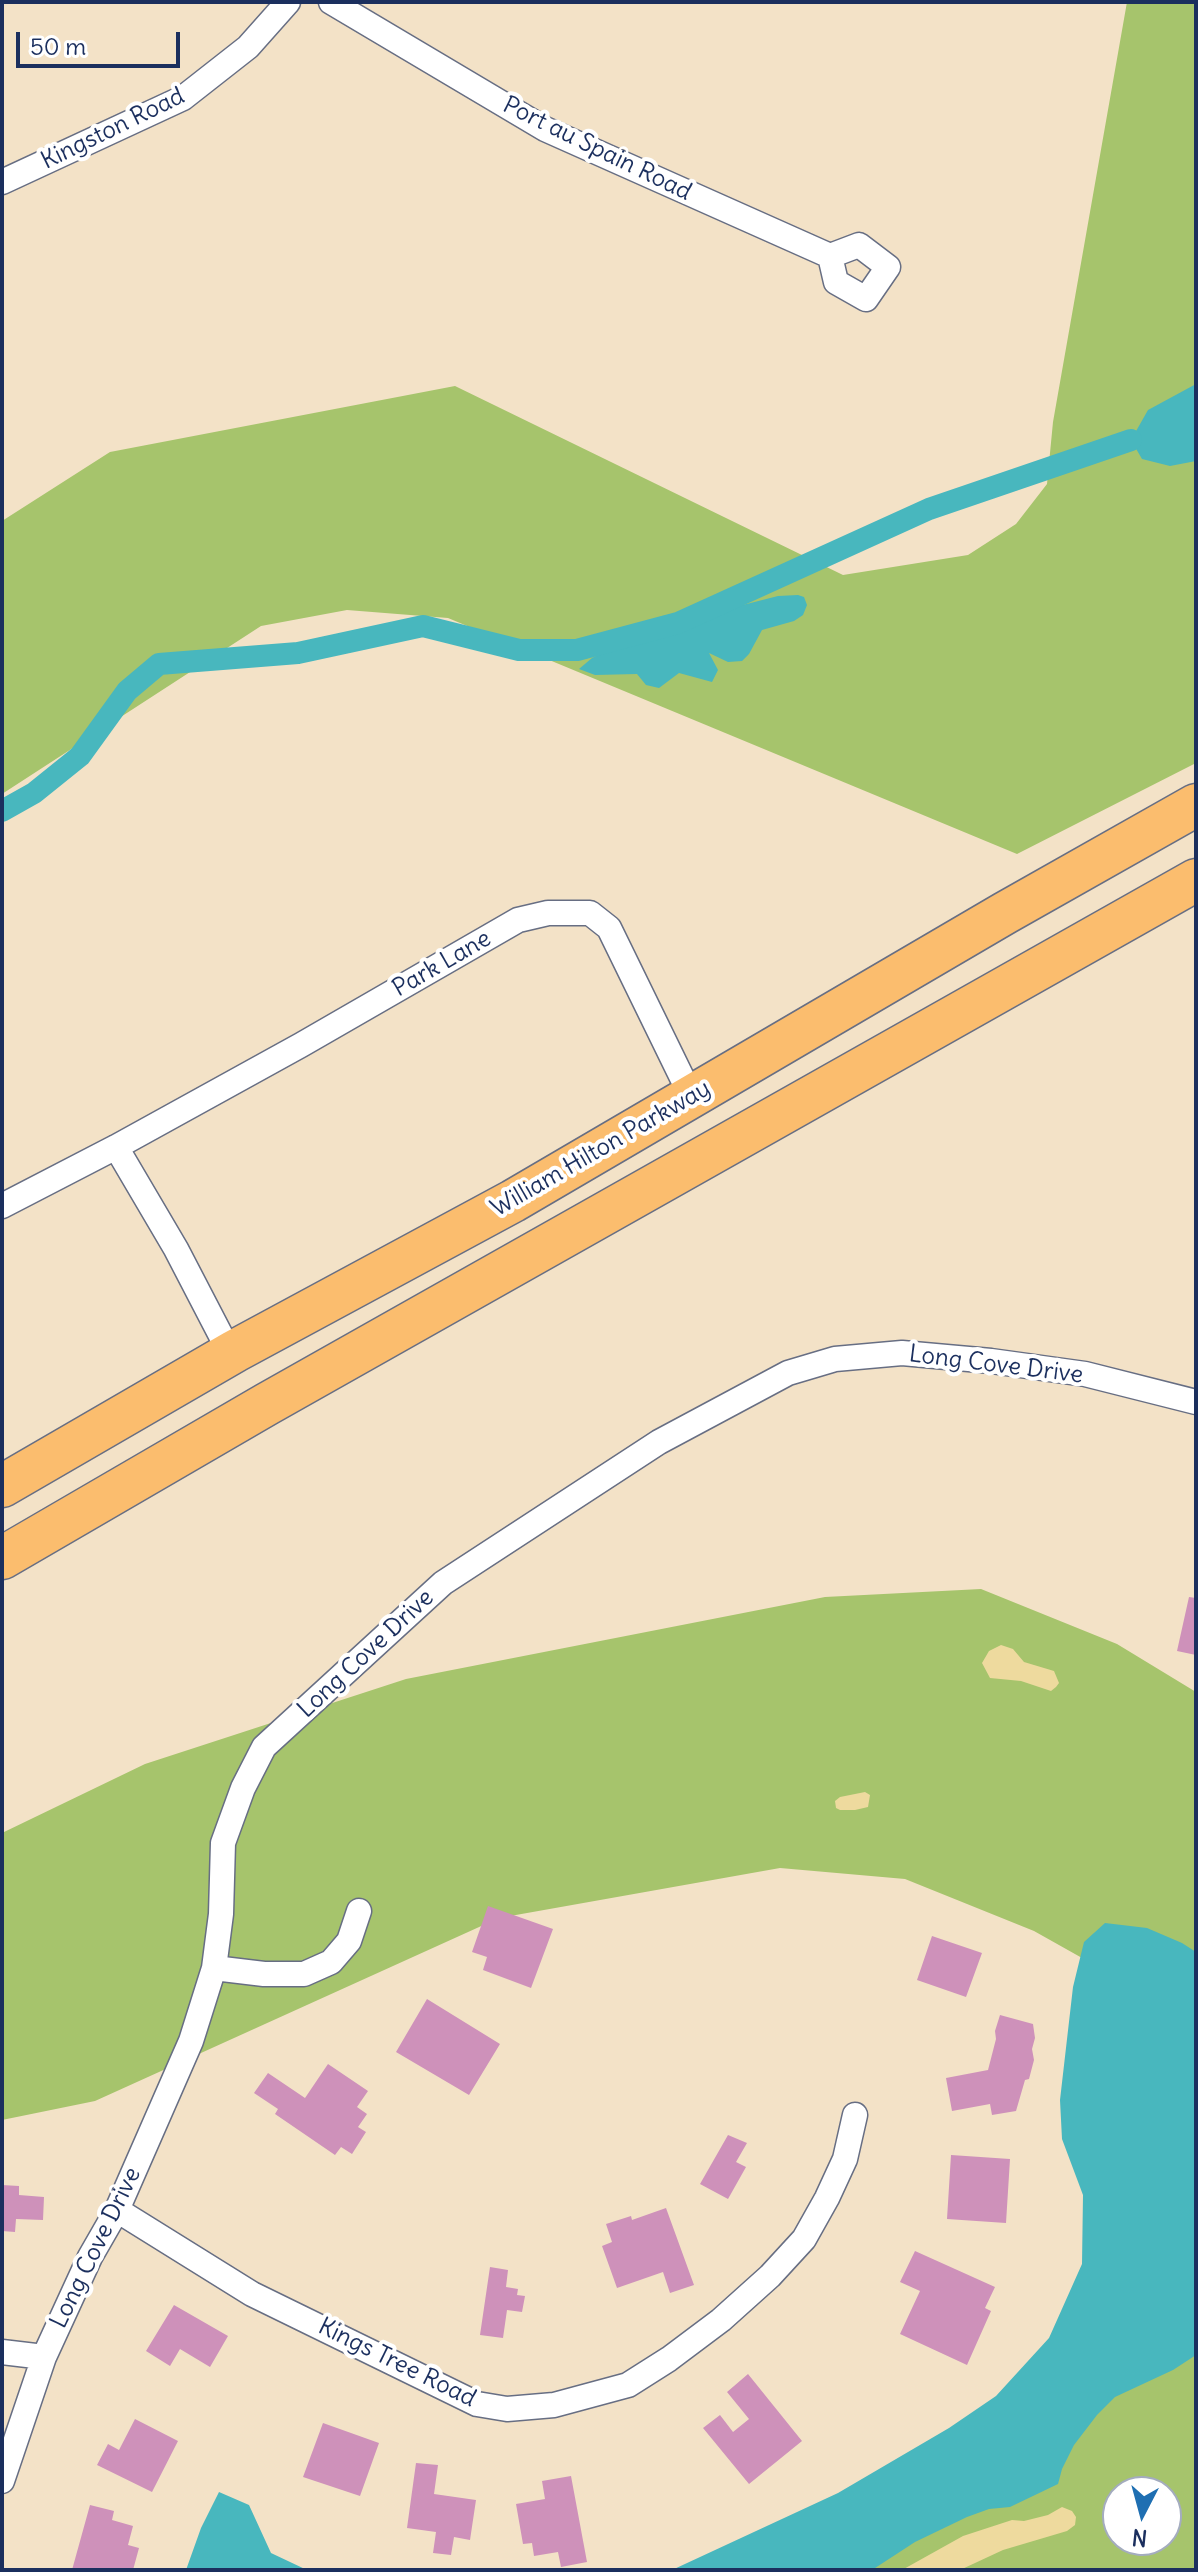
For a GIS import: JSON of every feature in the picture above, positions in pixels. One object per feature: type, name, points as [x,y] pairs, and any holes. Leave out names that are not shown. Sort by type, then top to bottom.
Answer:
[{"type":"highway","name":"William Hilton Parkway","points":[[2,1486],[230,1353],[513,1201],[1196,805]]},
{"type":"highway","points":[[2,1558],[294,1388],[1196,880]]},
{"type":"highway","points":[[91,1506],[226,1408],[230,1353]]},
{"type":"street","name":"Kingston Road","points":[[2,182],[183,98],[248,47],[288,2]]},
{"type":"street","name":"Port au Spain Road","points":[[331,2],[545,129],[830,256]]},
{"type":"street","name":"Park Lane","points":[[2,1206],[301,1045],[518,920],[548,913],[590,913],[609,928],[691,1096]]},
{"type":"street","points":[[116,1147],[176,1249],[230,1353]]},
{"type":"street","name":"Long Cove Drive","points":[[2,2481],[44,2357],[90,2257],[117,2210],[191,2041],[214,1968],[221,1914],[223,1843],[243,1788],[264,1747],[443,1583],[659,1442],[788,1373],[835,1359],[902,1353],[991,1361],[1085,1374],[1196,1402]]},
{"type":"street","points":[[214,1968],[304,1974],[331,1962],[349,1941],[359,1911]]},
{"type":"street","name":"Kings Tree Road","points":[[117,2210],[252,2294],[477,2404],[507,2409],[554,2405],[628,2385],[721,2320],[770,2276],[804,2239],[827,2198],[845,2159],[855,2115]]},
{"type":"street","points":[[2,2352],[44,2357]]},
{"type":"green space","points":[[1127,2],[1196,2],[1196,763],[1017,854],[448,618],[347,610],[261,626],[2,794],[2,521],[110,452],[455,386],[843,575],[968,555],[1016,524],[1047,484],[1053,422]]},
{"type":"green space","points":[[981,1589],[1117,1644],[1196,1692],[1196,2022],[1034,1931],[905,1879],[780,1868],[499,1918],[95,2101],[2,2120],[2,1833],[145,1764],[406,1679],[825,1597]]},
{"type":"green space","points":[[1196,2248],[1196,2570],[792,2570]]},
{"type":"sand","points":[[1001,1645],[1013,1649],[1024,1662],[1054,1671],[1059,1683],[1051,1691],[1021,1681],[990,1678],[982,1663],[989,1651]]},
{"type":"sand","points":[[865,1792],[870,1795],[868,1807],[855,1810],[836,1808],[835,1801],[840,1797]]},
{"type":"sand","points":[[1062,2507],[1072,2511],[1076,2517],[1075,2525],[1067,2531],[1003,2550],[960,2570],[902,2570],[963,2536],[1012,2520],[1024,2521],[1048,2515]]},
{"type":"water","points":[[1196,384],[1196,461],[1170,466],[1142,459],[1131,440],[1148,410]]},
{"type":"water","points":[[778,596],[804,597],[807,605],[803,615],[794,621],[762,630],[742,661],[728,662],[709,653],[718,670],[712,682],[679,673],[659,688],[646,685],[637,674],[595,675],[579,669],[592,658],[636,636],[684,626],[735,607]]},
{"type":"water","points":[[1105,1923],[1147,1928],[1196,1952],[1196,2355],[1173,2370],[1115,2397],[1074,2445],[1058,2484],[1010,2507],[989,2509],[967,2517],[915,2542],[872,2570],[672,2570],[838,2493],[949,2428],[996,2396],[1049,2338],[1082,2264],[1083,2195],[1062,2139],[1060,2100],[1073,1987],[1084,1942]]},
{"type":"water","points":[[219,2492],[249,2505],[271,2553],[307,2570],[186,2570],[201,2528]]},
{"type":"building","points":[[1189,1597],[1196,1598],[1196,1655],[1177,1651]]},
{"type":"building","points":[[488,1906],[553,1929],[531,1988],[483,1970],[487,1957],[472,1952]]},
{"type":"building","points":[[932,1936],[982,1953],[966,1997],[917,1980]]},
{"type":"building","points":[[427,1999],[500,2044],[469,2095],[396,2052]]},
{"type":"building","points":[[1000,2015],[1033,2024],[1034,2060],[1016,2111],[992,2115],[990,2104],[952,2111],[946,2078],[988,2070]]},
{"type":"building","points":[[328,2064],[368,2091],[357,2107],[367,2114],[358,2127],[366,2132],[352,2154],[341,2147],[335,2155],[275,2114],[278,2109],[254,2093],[268,2073],[305,2098]]},
{"type":"building","points":[[728,2135],[747,2143],[736,2162],[746,2167],[728,2199],[700,2184]]},
{"type":"building","points":[[951,2155],[1010,2159],[1006,2223],[947,2219]]},
{"type":"building","points":[[2,2185],[19,2186],[19,2195],[44,2197],[43,2220],[16,2219],[15,2232],[2,2231]]},
{"type":"building","points":[[666,2208],[694,2285],[670,2293],[663,2272],[617,2288],[602,2246],[612,2242],[606,2224],[631,2216],[632,2220]]},
{"type":"building","points":[[915,2251],[995,2287],[985,2308],[991,2311],[967,2365],[900,2334],[920,2291],[900,2282]]},
{"type":"building","points":[[490,2267],[508,2270],[506,2287],[518,2289],[517,2295],[525,2296],[522,2312],[507,2310],[503,2338],[480,2335]]},
{"type":"building","points":[[174,2305],[228,2336],[210,2367],[180,2349],[170,2366],[146,2351]]},
{"type":"building","points":[[748,2374],[802,2441],[749,2484],[703,2428],[720,2415],[733,2432],[749,2419],[727,2392]]},
{"type":"building","points":[[135,2419],[178,2441],[152,2492],[97,2465],[108,2444],[119,2450]]},
{"type":"building","points":[[323,2423],[379,2443],[360,2496],[303,2477]]},
{"type":"building","points":[[416,2463],[438,2465],[434,2494],[476,2500],[470,2540],[454,2537],[451,2555],[433,2553],[436,2532],[407,2528]]},
{"type":"building","points":[[571,2476],[587,2562],[561,2567],[558,2552],[534,2556],[532,2543],[523,2544],[516,2504],[545,2499],[542,2481]]},
{"type":"building","points":[[90,2505],[114,2511],[112,2520],[133,2526],[128,2545],[139,2548],[133,2570],[72,2570]]},
{"type":"waterway","points":[[2,811],[34,793],[80,756],[127,691],[159,664],[298,653],[423,626],[519,650],[577,650],[678,623],[929,509],[1131,440]]}]
